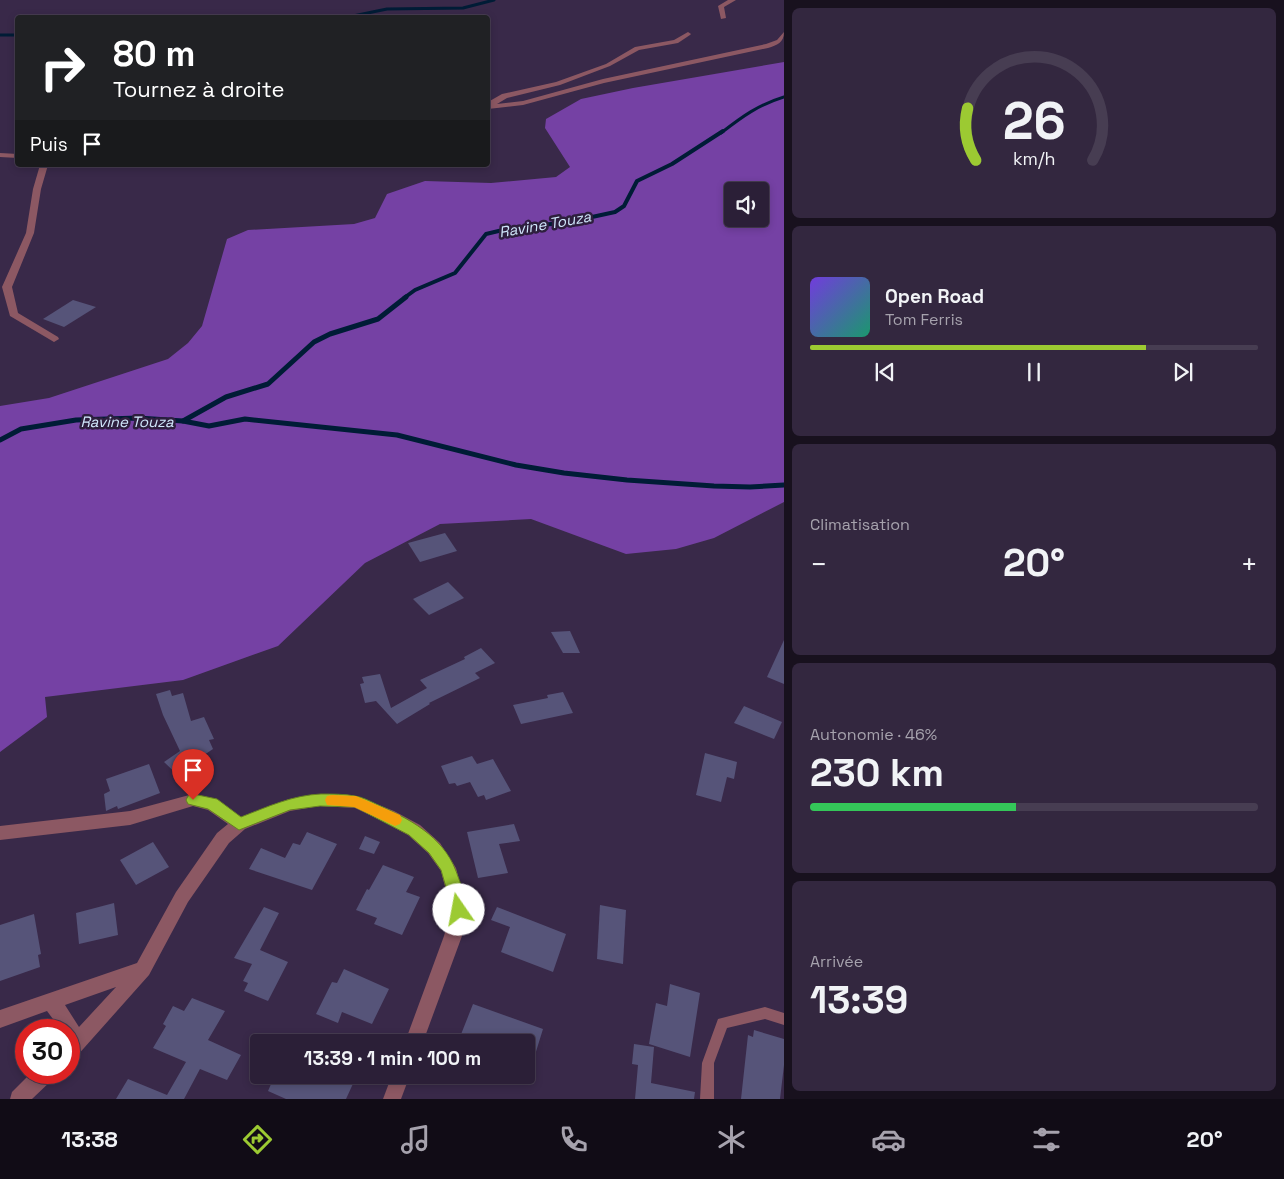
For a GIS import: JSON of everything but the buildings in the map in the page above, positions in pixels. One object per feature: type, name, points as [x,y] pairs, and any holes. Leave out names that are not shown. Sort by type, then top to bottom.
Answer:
[{"type":"street","points":[[722,18],[721,6],[733,0]]},
{"type":"street","points":[[490,106],[505,96],[558,84],[592,72],[608,65],[636,48],[676,42],[688,34]]},
{"type":"street","points":[[490,107],[523,103],[603,81],[768,46],[779,41],[784,34]]},
{"type":"street","points":[[0,155],[15,156]]},
{"type":"street","points":[[43,167],[37,189],[30,233],[7,287],[13,314],[54,339]]},
{"type":"street","points":[[0,833],[130,818],[193,800],[212,804],[239,824]]},
{"type":"street","points":[[80,1038],[143,969],[182,897],[223,838],[239,824],[289,805],[320,800],[356,802],[388,816],[414,830],[434,848],[448,868],[459,910],[453,936],[417,1034]]},
{"type":"street","points":[[0,1019],[143,969]]},
{"type":"street","points":[[50,1002],[65,1019]]},
{"type":"street","points":[[19,1099],[34,1084]]},
{"type":"street","points":[[392,1099],[398,1084]]},
{"type":"lane","points":[[707,1099],[708,1063],[722,1023],[765,1013],[784,1019]]},
{"type":"shaded area","points":[[784,62],[784,502],[714,538],[676,549],[626,554],[531,519],[440,524],[365,563],[278,646],[183,680],[45,697],[47,717],[0,752],[0,406],[49,398],[168,359],[188,343],[202,326],[227,239],[248,230],[354,224],[375,218],[387,194],[425,181],[491,183],[556,177],[570,167],[545,128],[546,119],[581,99]]},
{"type":"waterway","points":[[358,15],[387,9],[463,8],[494,0]]},
{"type":"waterway","points":[[0,35],[15,35]]},
{"type":"waterway","name":"Ravine Touza","points":[[721,133],[751,112],[784,97]]},
{"type":"waterway","name":"Ravine Touza","points":[[404,298],[415,290],[455,273],[486,234],[507,229],[569,222],[615,212],[624,206],[637,181],[672,164],[723,131]]},
{"type":"waterway","name":"Ravine Touza","points":[[183,421],[226,397],[268,384],[314,342],[330,334],[378,319],[406,297]]},
{"type":"waterway","name":"Ravine Touza","points":[[0,440],[21,429],[76,420],[138,418],[183,421]]},
{"type":"waterway","points":[[183,421],[209,426],[245,419],[397,435],[516,465],[627,480],[714,486],[750,487],[784,485]]},
{"type":"slow traffic","points":[[332,800],[356,802],[395,820]]},
{"type":"route","points":[[193,800],[202,800],[212,804],[239,824],[289,805],[320,800],[356,802],[414,830],[434,848],[448,868],[459,910]]}]
